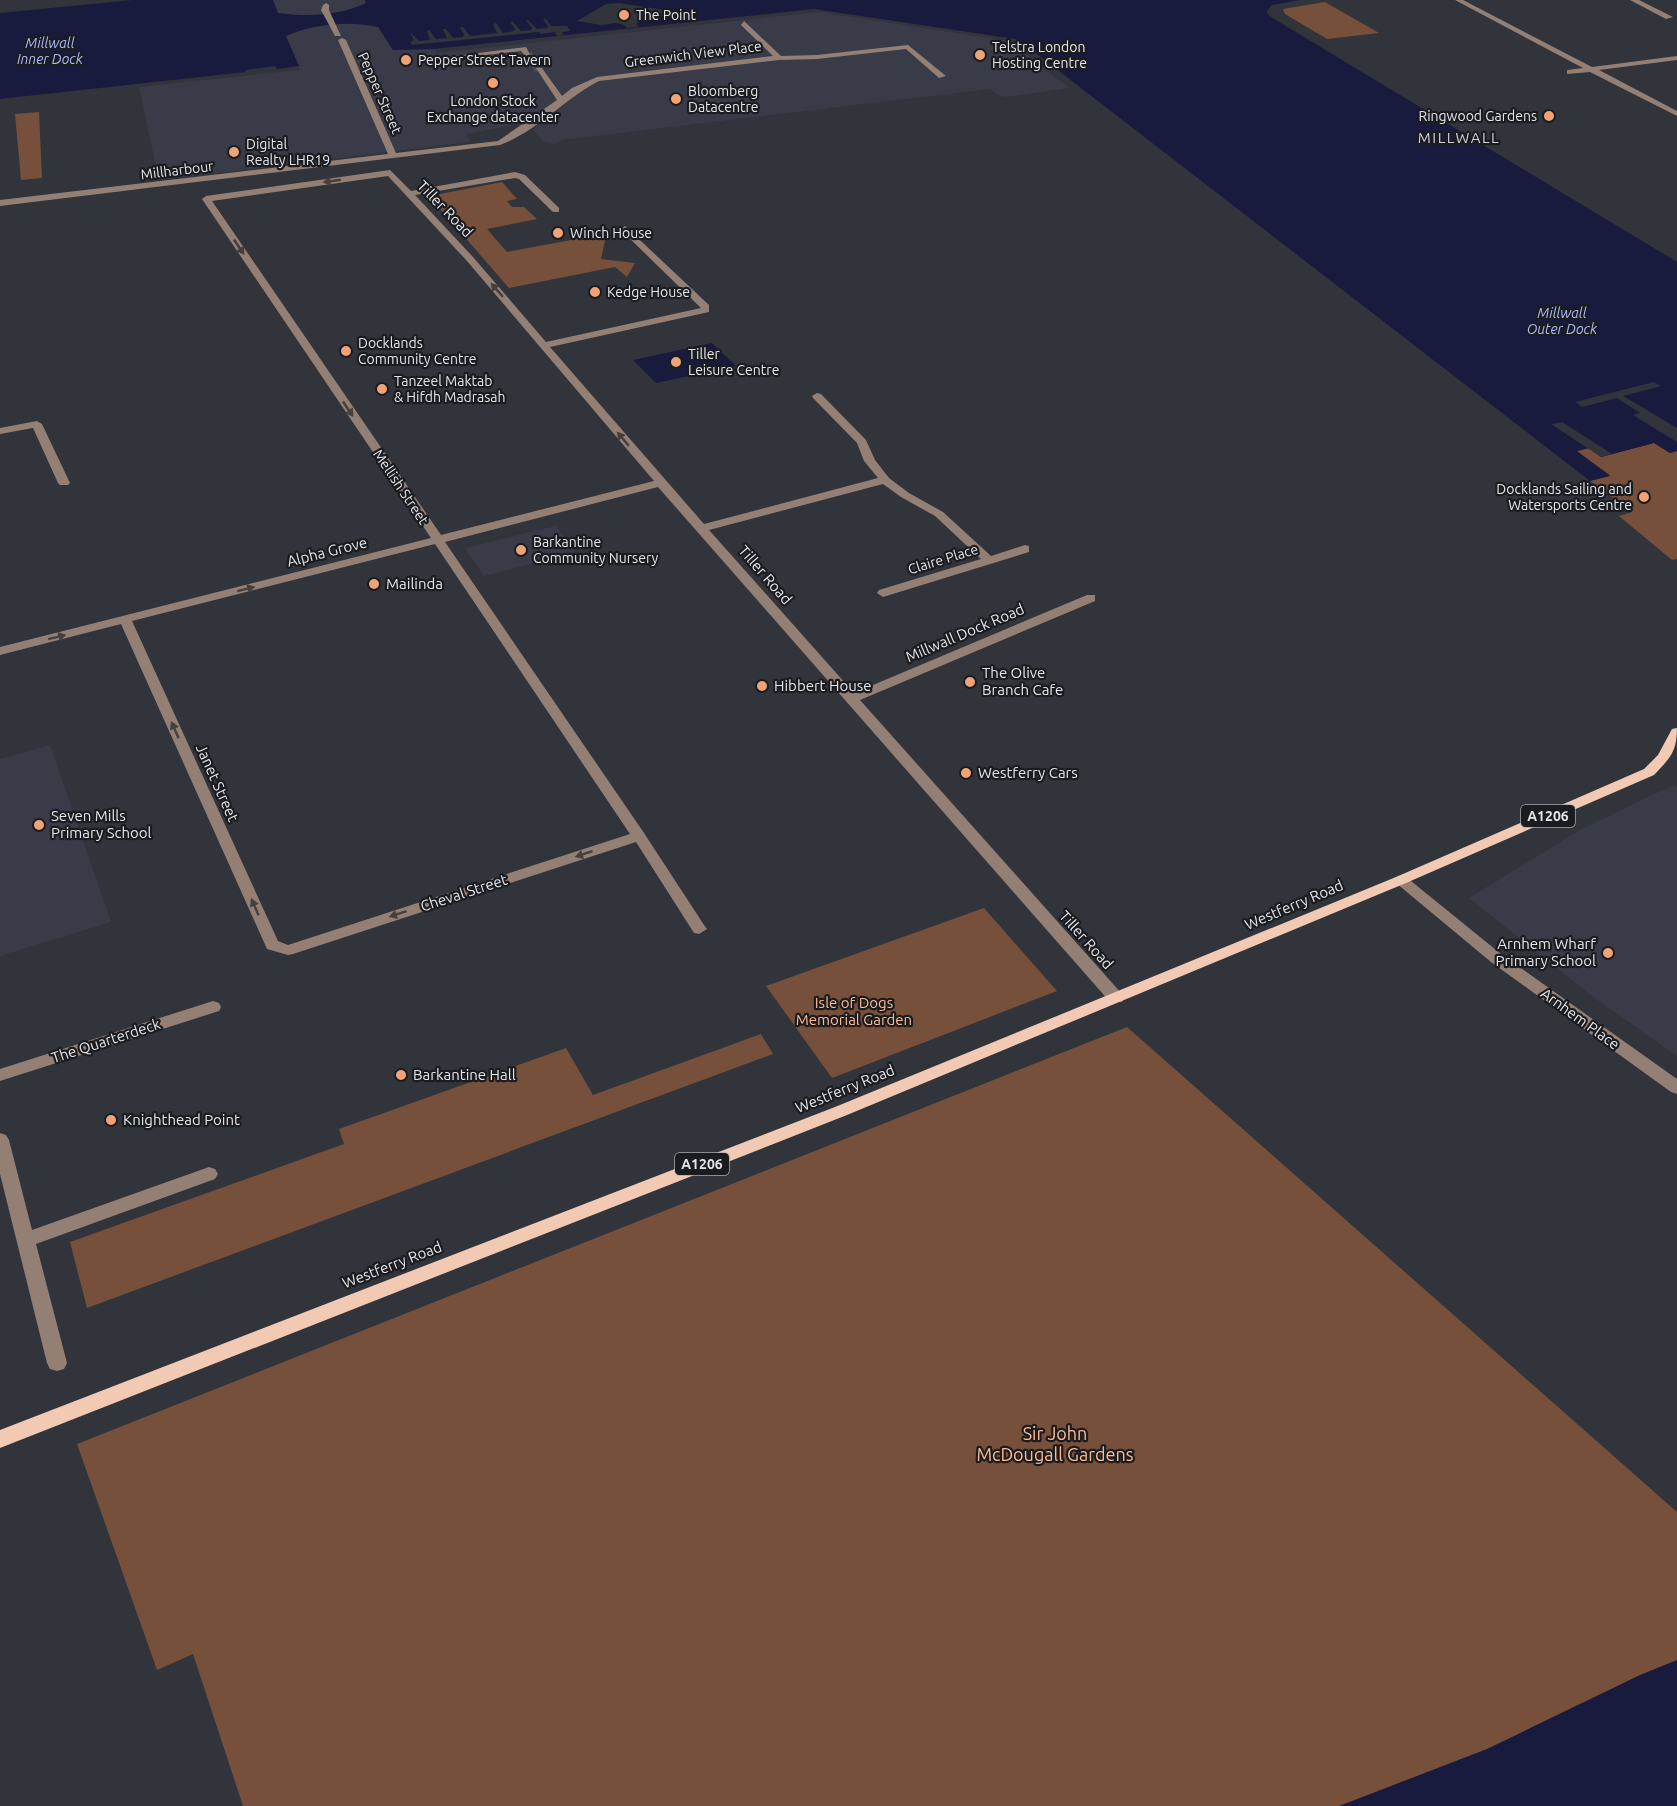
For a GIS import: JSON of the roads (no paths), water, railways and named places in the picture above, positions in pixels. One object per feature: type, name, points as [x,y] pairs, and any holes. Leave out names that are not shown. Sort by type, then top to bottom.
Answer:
[{"type":"main road","name":"Westferry Road","points":[[0,1439],[198,1360],[841,1112],[1401,880],[1648,772],[1664,758],[1677,732]]},
{"type":"street","points":[[1458,0],[1677,114]]},
{"type":"street","points":[[1633,0],[1669,17]]},
{"type":"street","name":"Pepper Street","points":[[325,5],[393,156]]},
{"type":"street","points":[[744,23],[779,58]]},
{"type":"street","name":"Greenwich View Place","points":[[501,142],[584,84],[597,80],[779,58],[817,57],[908,47],[942,76]]},
{"type":"street","points":[[451,57],[523,49],[528,54]]},
{"type":"street","points":[[1570,72],[1677,58]]},
{"type":"street","points":[[539,69],[561,101]]},
{"type":"street","name":"Millharbour","points":[[0,203],[501,142]]},
{"type":"street","name":"Tiller Road","points":[[390,173],[470,260],[661,483],[1116,998]]},
{"type":"street","name":"Mellish Street","points":[[390,173],[206,199],[639,836],[699,929]]},
{"type":"street","points":[[408,194],[516,175],[522,177],[556,210]]},
{"type":"street","points":[[544,345],[706,310],[706,306],[625,229]]},
{"type":"street","name":"Claire Place","points":[[817,396],[862,442],[870,461],[885,480],[904,495],[939,514],[989,560]]},
{"type":"street","points":[[0,431],[37,424],[64,483]]},
{"type":"street","points":[[702,528],[885,480]]},
{"type":"street","name":"Alpha Grove","points":[[0,651],[661,483]]},
{"type":"street","points":[[989,560],[1025,549]]},
{"type":"street","name":"Claire Place","points":[[883,593],[989,560]]},
{"type":"street","name":"Millwall Dock Road","points":[[852,699],[1091,598]]},
{"type":"street","name":"Janet Street","points":[[125,620],[272,945],[288,950]]},
{"type":"street","name":"Cheval Street","points":[[288,950],[639,836]]},
{"type":"street","name":"Arnhem Place","points":[[1401,880],[1496,958],[1677,1089]]},
{"type":"street","name":"The Quarterdeck","points":[[0,1075],[213,1007]]},
{"type":"street","points":[[0,1140],[57,1363]]},
{"type":"street","points":[[26,1240],[209,1174]]},
{"type":"water","name":"Millwall Outer Dock","points":[[133,0],[273,0],[278,13],[312,15],[345,11],[366,3],[365,0],[1300,0],[1272,5],[1266,12],[1677,262],[1677,451],[1670,453],[1654,443],[1601,457],[1589,448],[1577,451],[1610,476],[1590,481],[1015,39],[814,9],[434,49],[393,50],[378,27],[332,24],[309,28],[286,36],[299,66],[277,69],[275,66],[245,72],[0,99],[0,13]]},
{"type":"water","points":[[712,343],[736,366],[656,383],[633,360]]},
{"type":"water","points":[[1677,1660],[1677,1806],[1339,1806],[1487,1749],[1640,1675]]},
{"type":"tunnel","points":[[528,54],[539,70]]},
{"type":"place","name":"The Point","points":[[624,15]]},
{"type":"place","name":"Telstra London Hosting Centre","points":[[980,55]]},
{"type":"place","name":"Pepper Street Tavern","points":[[406,60]]},
{"type":"place","name":"London Stock Exchange datacenter","points":[[493,83]]},
{"type":"place","name":"Bloomberg Datacentre","points":[[676,99]]},
{"type":"place","name":"Ringwood Gardens","points":[[1549,116]]},
{"type":"place","name":"Digital Realty LHR19","points":[[234,152]]},
{"type":"place","name":"Winch House","points":[[558,233]]},
{"type":"place","name":"Kedge House","points":[[595,292]]},
{"type":"place","name":"Docklands Community Centre","points":[[346,351]]},
{"type":"place","name":"Tiller Leisure Centre","points":[[676,362]]},
{"type":"place","name":"Tanzeel Maktab & Hifdh Madrasah","points":[[382,389]]},
{"type":"place","name":"Docklands Sailing and Watersports Centre","points":[[1644,497]]},
{"type":"place","name":"Barkantine Community Nursery","points":[[521,550]]},
{"type":"place","name":"Mailinda","points":[[374,584]]},
{"type":"place","name":"The Olive Branch Cafe","points":[[970,682]]},
{"type":"place","name":"Hibbert House","points":[[762,686]]},
{"type":"place","name":"Westferry Cars","points":[[966,773]]},
{"type":"place","name":"Seven Mills Primary School","points":[[39,825]]},
{"type":"place","name":"Arnhem Wharf Primary School","points":[[1608,953]]},
{"type":"place","name":"Barkantine Hall","points":[[401,1075]]},
{"type":"place","name":"Knighthead Point","points":[[111,1120]]},
{"type":"district","name":"MILLWALL","points":[[1459,138]]},
{"type":"water label","name":"Millwall Inner Dock","points":[[50,52]]},
{"type":"park label","name":"Isle of Dogs Memorial Garden","points":[[854,1012]]},
{"type":"park label","name":"Sir John McDougall Gardens","points":[[1055,1444]]}]
